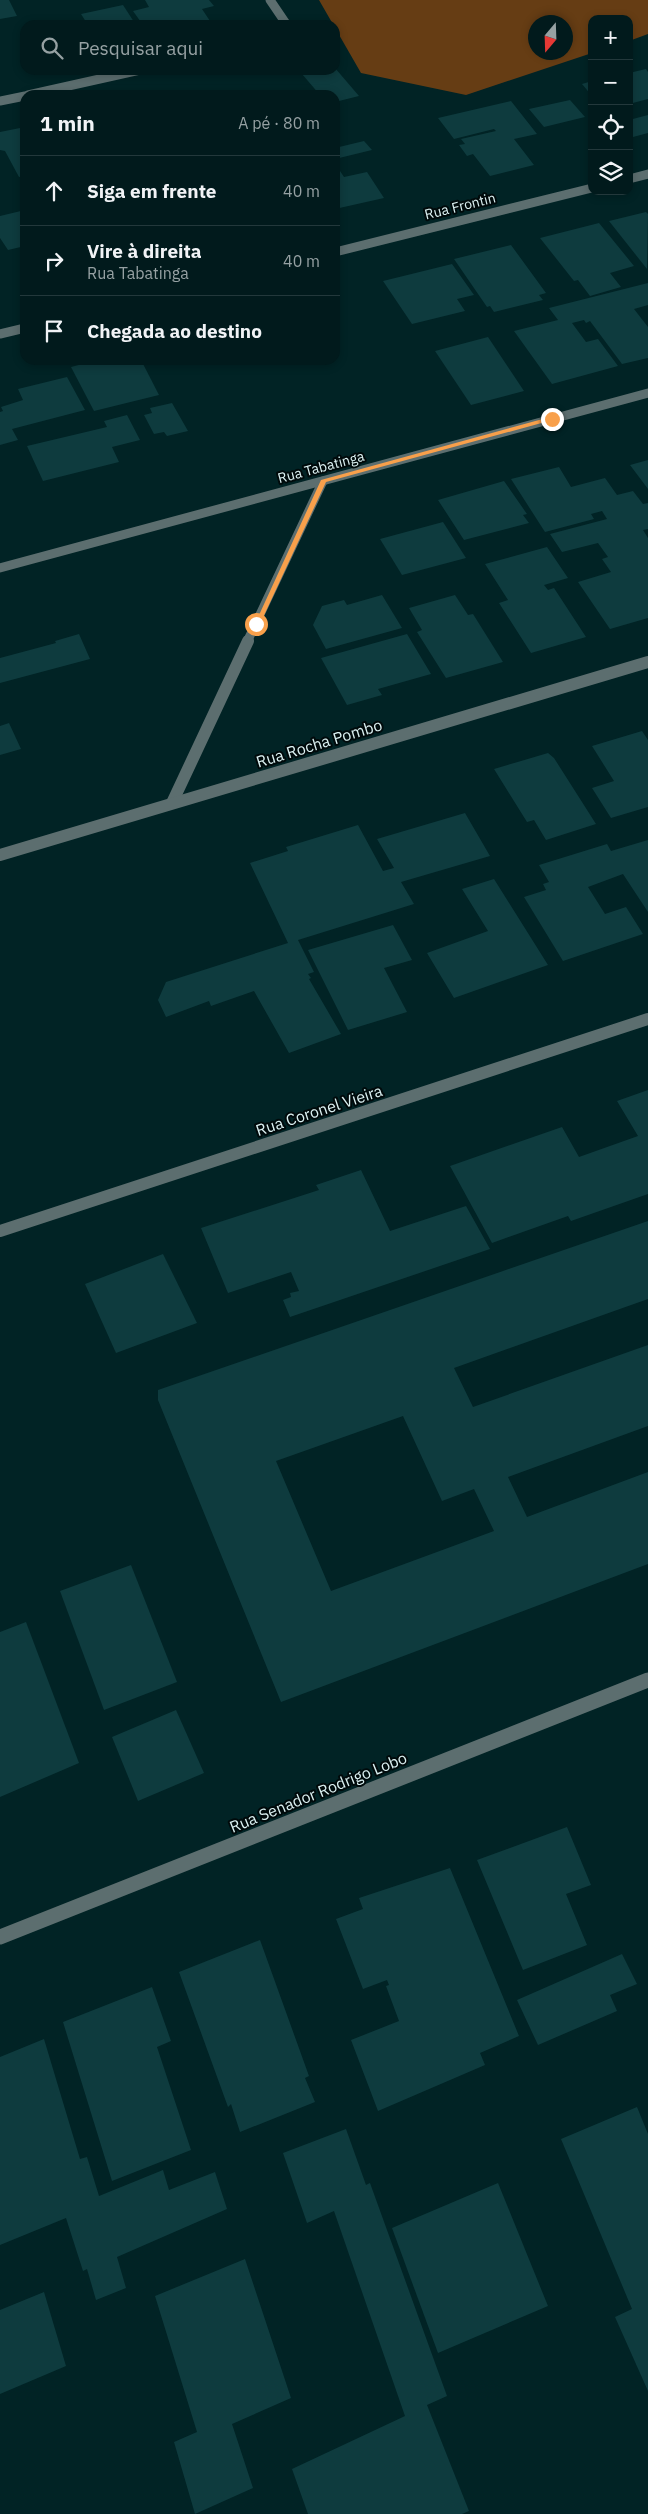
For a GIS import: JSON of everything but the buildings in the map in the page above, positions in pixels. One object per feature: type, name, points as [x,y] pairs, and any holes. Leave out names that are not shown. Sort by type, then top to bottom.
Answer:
[{"type":"street","points":[[270,0],[284,20]]},
{"type":"street","points":[[50,90],[117,75]]},
{"type":"street","points":[[0,101],[20,97]]},
{"type":"street","points":[[633,178],[648,174]]},
{"type":"street","name":"Rua Frontin","points":[[340,251],[588,189]]},
{"type":"street","points":[[0,334],[20,329]]},
{"type":"street","name":"Rua Tabatinga","points":[[0,568],[648,393]]},
{"type":"street","points":[[172,803],[324,481]]},
{"type":"street","name":"Rua Rocha Pombo","points":[[0,855],[648,662]]},
{"type":"street","name":"Rua Coronel Vieira","points":[[0,1231],[648,1019]]},
{"type":"street","name":"Rua Senador Rodrigo Lobo","points":[[0,1937],[648,1680]]},
{"type":"shaded area","points":[[319,0],[648,0],[648,34],[633,40],[633,15],[588,15],[588,54],[573,59],[573,15],[528,15],[528,60],[571,60],[466,95],[361,73],[340,36],[340,20],[331,20]]},
{"type":"route","points":[[256,624],[324,481],[552,419]]}]
